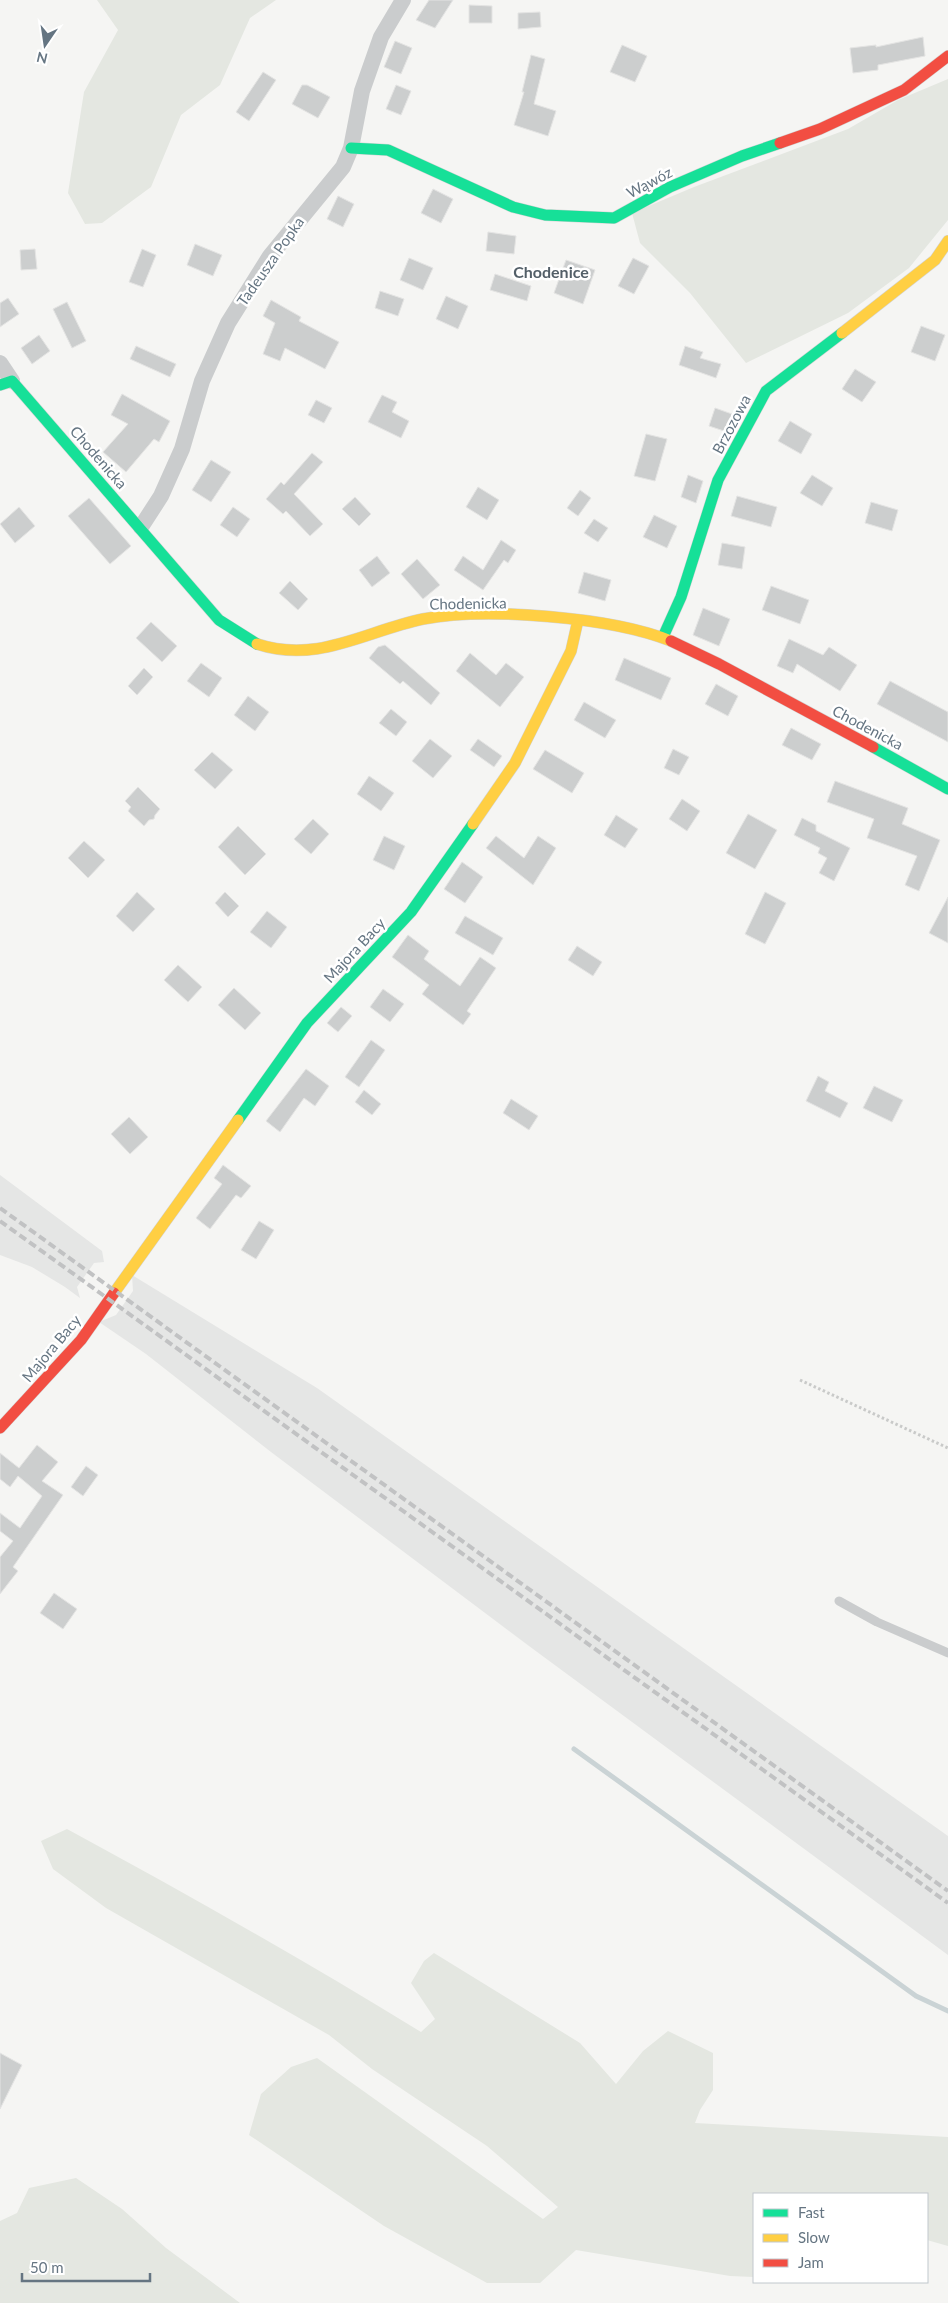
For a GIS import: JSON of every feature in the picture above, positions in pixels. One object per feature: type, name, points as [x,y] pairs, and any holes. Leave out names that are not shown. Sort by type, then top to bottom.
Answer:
[{"type":"street","name":"Tadeusza Popka","points":[[140,527],[161,496],[182,449],[202,381],[228,323],[270,256],[343,167],[350,148],[362,91],[378,46],[402,0]]},
{"type":"street","name":"Wąwóz","points":[[350,148],[388,150],[513,207],[545,215],[578,218],[614,218],[670,187],[742,156],[820,129],[904,90],[948,56]]},
{"type":"street","name":"Brzozowa","points":[[663,637],[682,597],[718,480],[766,391],[911,280],[935,260],[948,242]]},
{"type":"street","points":[[0,363],[6,383]]},
{"type":"street","name":"Chodenicka","points":[[6,383],[140,527],[219,620],[240,636],[259,646],[287,652],[312,651],[420,619],[446,616],[578,620],[663,637],[901,761],[948,789]]},
{"type":"street","name":"Majora Bacy","points":[[0,1428],[58,1367],[80,1340],[307,1023],[411,912],[515,763],[570,651],[578,620]]},
{"type":"lane","points":[[839,1601],[877,1622],[948,1653]]},
{"type":"path","points":[[800,1380],[948,1448]]},
{"type":"shaded area","points":[[97,0],[276,0],[250,18],[220,85],[181,115],[151,187],[102,223],[85,224],[68,193],[84,92],[118,30]]},
{"type":"shaded area","points":[[948,79],[948,220],[909,268],[848,313],[746,363],[690,293],[640,243],[632,213],[694,187],[848,129],[898,100]]},
{"type":"shaded area","points":[[0,1175],[102,1251],[104,1262],[94,1263],[77,1287],[80,1298],[32,1267],[0,1255]]},
{"type":"shaded area","points":[[132,1275],[317,1388],[948,1836],[948,1955],[529,1646],[271,1452],[146,1354],[99,1322],[116,1315],[133,1291]]},
{"type":"shaded area","points":[[67,1829],[246,1928],[421,2032],[435,2019],[411,1983],[424,1961],[434,1953],[580,2043],[616,2084],[643,2051],[668,2031],[713,2053],[713,2090],[700,2110],[695,2123],[948,2137],[948,2246],[928,2240],[928,2193],[753,2193],[753,2277],[730,2276],[576,2250],[540,2283],[487,2283],[384,2226],[249,2135],[261,2094],[291,2067],[317,2058],[543,2219],[558,2207],[487,2146],[372,2069],[329,2035],[106,1908],[53,1869],[41,1841]]},
{"type":"shaded area","points":[[76,2178],[122,2209],[166,2248],[240,2303],[0,2303],[0,2221],[17,2213],[29,2188]]},
{"type":"building","points":[[429,0],[453,0],[435,28],[416,20]]},
{"type":"building","points":[[469,5],[492,6],[492,23],[469,23]]},
{"type":"building","points":[[540,12],[541,27],[518,29],[518,13]]},
{"type":"building","points":[[923,37],[925,56],[878,65],[878,70],[853,73],[850,48],[876,45],[876,47]]},
{"type":"building","points":[[395,41],[412,48],[401,74],[384,67]]},
{"type":"building","points":[[622,45],[647,56],[635,82],[610,72]]},
{"type":"building","points":[[531,55],[545,59],[534,104],[556,111],[548,136],[514,125],[524,92],[522,92]]},
{"type":"building","points":[[263,72],[276,80],[249,121],[236,112]]},
{"type":"building","points":[[302,85],[307,85],[330,97],[318,118],[292,104]]},
{"type":"building","points":[[396,85],[411,91],[401,115],[386,109]]},
{"type":"building","points":[[433,189],[453,199],[441,223],[421,213]]},
{"type":"building","points":[[338,196],[354,204],[343,227],[327,219]]},
{"type":"building","points":[[488,232],[516,236],[514,254],[486,251]]},
{"type":"building","points":[[195,244],[222,255],[213,276],[187,265]]},
{"type":"building","points":[[35,249],[37,269],[21,270],[20,250]]},
{"type":"building","points":[[142,249],[156,255],[143,287],[129,282]]},
{"type":"building","points":[[409,258],[433,268],[423,290],[400,280]]},
{"type":"building","points":[[633,258],[649,266],[634,294],[618,286]]},
{"type":"building","points":[[566,260],[595,270],[583,304],[554,293]]},
{"type":"building","points":[[495,274],[531,286],[527,301],[490,290]]},
{"type":"building","points":[[380,291],[404,299],[398,316],[375,308]]},
{"type":"building","points":[[446,296],[468,306],[458,329],[436,319]]},
{"type":"building","points":[[8,298],[19,314],[0,327],[0,303]]},
{"type":"building","points":[[271,300],[301,317],[299,321],[339,342],[325,369],[285,348],[280,361],[263,354],[275,323],[263,316]]},
{"type":"building","points":[[67,302],[86,341],[72,348],[53,309]]},
{"type":"building","points":[[921,326],[945,335],[935,361],[911,352]]},
{"type":"building","points":[[39,335],[50,351],[32,364],[21,348]]},
{"type":"building","points":[[136,346],[176,364],[170,377],[130,359]]},
{"type":"building","points":[[685,346],[703,352],[700,358],[721,364],[716,378],[679,365]]},
{"type":"building","points":[[855,369],[876,382],[862,402],[842,389]]},
{"type":"building","points":[[122,394],[170,421],[159,442],[154,439],[126,472],[103,452],[128,424],[111,415]]},
{"type":"building","points":[[382,395],[397,402],[392,412],[409,421],[401,438],[368,422]]},
{"type":"building","points":[[316,400],[332,408],[324,423],[308,415]]},
{"type":"building","points":[[715,408],[732,414],[727,432],[709,426]]},
{"type":"building","points":[[790,421],[812,434],[801,454],[778,441]]},
{"type":"building","points":[[646,434],[667,439],[655,481],[634,476]]},
{"type":"building","points":[[312,453],[323,462],[294,494],[323,524],[310,536],[286,511],[283,514],[266,499],[281,482],[284,485]]},
{"type":"building","points":[[211,460],[231,472],[211,502],[192,490]]},
{"type":"building","points":[[688,475],[703,481],[696,503],[681,497]]},
{"type":"building","points":[[812,475],[833,488],[822,506],[800,493]]},
{"type":"building","points":[[478,487],[499,500],[487,520],[466,507]]},
{"type":"building","points":[[580,490],[591,498],[578,516],[567,508]]},
{"type":"building","points":[[737,496],[777,507],[771,527],[731,516]]},
{"type":"building","points":[[355,497],[371,514],[359,526],[342,509]]},
{"type":"building","points":[[89,498],[131,546],[110,564],[68,516]]},
{"type":"building","points":[[871,502],[898,510],[892,531],[865,523]]},
{"type":"building","points":[[19,507],[35,526],[15,543],[0,524]]},
{"type":"building","points":[[233,507],[250,519],[237,537],[220,525]]},
{"type":"building","points":[[654,515],[677,526],[667,548],[643,537]]},
{"type":"building","points":[[594,519],[608,528],[598,542],[584,533]]},
{"type":"building","points":[[501,540],[516,550],[508,563],[504,560],[483,590],[454,570],[463,556],[483,570]]},
{"type":"building","points":[[722,543],[745,547],[742,569],[718,565]]},
{"type":"building","points":[[377,556],[390,573],[372,587],[359,570]]},
{"type":"building","points":[[417,559],[440,585],[423,599],[401,574]]},
{"type":"building","points":[[584,572],[611,580],[605,601],[578,593]]},
{"type":"building","points":[[290,581],[308,599],[298,610],[279,593]]},
{"type":"building","points":[[771,586],[809,600],[800,624],[762,610]]},
{"type":"building","points":[[703,608],[730,619],[719,646],[693,635]]},
{"type":"building","points":[[151,622],[177,646],[162,662],[136,638]]},
{"type":"building","points":[[789,639],[823,655],[829,647],[857,665],[840,691],[797,664],[793,673],[777,666]]},
{"type":"building","points":[[385,645],[440,693],[431,705],[403,681],[400,684],[369,658],[378,647]]},
{"type":"building","points":[[470,653],[496,675],[506,663],[524,677],[500,707],[456,671]]},
{"type":"building","points":[[624,658],[671,678],[661,700],[615,680]]},
{"type":"building","points":[[201,663],[222,678],[209,697],[187,681]]},
{"type":"building","points":[[144,668],[153,677],[137,695],[128,686]]},
{"type":"building","points":[[890,681],[948,712],[948,742],[877,704]]},
{"type":"building","points":[[716,684],[738,696],[728,716],[705,704]]},
{"type":"building","points":[[248,696],[269,712],[255,731],[234,715]]},
{"type":"building","points":[[584,702],[616,720],[605,738],[574,720]]},
{"type":"building","points":[[391,709],[407,722],[396,736],[379,723]]},
{"type":"building","points":[[791,728],[821,744],[812,760],[782,745]]},
{"type":"building","points":[[430,739],[452,756],[433,778],[412,761]]},
{"type":"building","points":[[478,739],[502,756],[494,767],[470,750]]},
{"type":"building","points":[[673,749],[689,757],[679,775],[664,768]]},
{"type":"building","points":[[545,750],[584,773],[572,793],[533,769]]},
{"type":"building","points":[[212,752],[233,770],[215,789],[194,770]]},
{"type":"building","points":[[369,776],[394,793],[381,811],[357,794]]},
{"type":"building","points":[[835,781],[908,808],[902,824],[940,840],[919,891],[905,885],[917,856],[867,838],[874,819],[827,802]]},
{"type":"building","points":[[138,787],[160,809],[154,819],[149,820],[144,826],[128,811],[131,807],[125,801]]},
{"type":"building","points":[[682,799],[700,811],[687,831],[669,819]]},
{"type":"building","points":[[748,814],[777,830],[755,869],[726,853]]},
{"type":"building","points":[[616,815],[638,829],[625,848],[604,835]]},
{"type":"building","points":[[802,818],[816,825],[816,831],[850,848],[834,881],[819,873],[827,858],[818,853],[820,848],[794,835]]},
{"type":"building","points":[[313,819],[329,834],[311,854],[294,839]]},
{"type":"building","points":[[238,826],[266,854],[245,875],[218,847]]},
{"type":"building","points":[[384,836],[405,846],[394,870],[373,860]]},
{"type":"building","points":[[496,836],[524,858],[538,836],[556,848],[533,885],[486,848]]},
{"type":"building","points":[[84,841],[105,860],[88,878],[68,858]]},
{"type":"building","points":[[462,862],[483,877],[465,903],[444,889]]},
{"type":"building","points":[[137,892],[155,909],[133,932],[116,916]]},
{"type":"building","points":[[225,892],[239,906],[228,917],[215,903]]},
{"type":"building","points":[[765,892],[786,903],[765,944],[745,934]]},
{"type":"building","points":[[948,897],[948,943],[929,933]]},
{"type":"building","points":[[267,911],[287,927],[271,948],[250,932]]},
{"type":"building","points":[[465,916],[503,938],[493,955],[455,933]]},
{"type":"building","points":[[408,935],[429,951],[424,959],[460,986],[480,957],[496,968],[467,1011],[471,1014],[463,1025],[422,994],[429,985],[392,957]]},
{"type":"building","points":[[577,946],[602,962],[593,976],[568,960]]},
{"type":"building","points":[[178,965],[202,987],[188,1002],[164,980]]},
{"type":"building","points":[[234,988],[261,1013],[245,1030],[218,1005]]},
{"type":"building","points":[[383,989],[404,1004],[390,1022],[370,1007]]},
{"type":"building","points":[[341,1007],[352,1016],[338,1032],[327,1023]]},
{"type":"building","points":[[371,1040],[385,1050],[359,1087],[345,1077]]},
{"type":"building","points":[[306,1069],[329,1086],[315,1106],[304,1098],[280,1132],[266,1121]]},
{"type":"building","points":[[818,1076],[829,1082],[825,1091],[848,1103],[840,1118],[806,1101]]},
{"type":"building","points":[[874,1086],[903,1100],[892,1122],[863,1108]]},
{"type":"building","points":[[364,1090],[381,1104],[372,1115],[355,1102]]},
{"type":"building","points":[[511,1099],[538,1116],[529,1130],[503,1113]]},
{"type":"building","points":[[129,1117],[148,1137],[130,1154],[111,1134]]},
{"type":"building","points":[[223,1165],[251,1186],[241,1198],[236,1195],[210,1229],[196,1218],[222,1184],[214,1178]]},
{"type":"building","points":[[259,1221],[274,1230],[256,1259],[241,1250]]},
{"type":"building","points":[[37,1445],[58,1462],[42,1481],[63,1495],[13,1567],[18,1571],[0,1594],[0,1557],[13,1541],[0,1531],[0,1513],[20,1528],[42,1496],[18,1476],[10,1487],[0,1479],[0,1453],[19,1468]]},
{"type":"building","points":[[86,1466],[98,1475],[83,1496],[71,1487]]},
{"type":"building","points":[[54,1593],[77,1609],[63,1629],[40,1613]]},
{"type":"building","points":[[0,2053],[22,2065],[0,2109]]},
{"type":"waterway","points":[[574,1749],[916,1996],[948,2011]]},
{"type":"railway","points":[[0,1208],[948,1891]]},
{"type":"railway","points":[[0,1221],[948,1903]]},
{"type":"traffic: fast","points":[[351,148],[388,150],[513,207],[545,215],[614,218],[670,187],[742,156],[780,143]]},
{"type":"traffic: fast","points":[[663,637],[681,597],[718,480],[766,391],[842,333]]},
{"type":"traffic: fast","points":[[0,385],[12,381],[219,620],[257,644]]},
{"type":"traffic: fast","points":[[873,747],[948,789]]},
{"type":"traffic: fast","points":[[238,1120],[307,1023],[411,912],[473,824]]},
{"type":"traffic: slow","points":[[842,333],[935,260],[948,241]]},
{"type":"traffic: slow","points":[[257,644],[279,649],[301,650],[321,648],[341,644],[423,619],[480,614],[548,616],[583,620],[646,633],[671,641]]},
{"type":"traffic: slow","points":[[473,824],[515,763],[571,651],[578,620]]},
{"type":"traffic: slow","points":[[114,1293],[238,1120]]},
{"type":"traffic: jam","points":[[780,143],[820,129],[904,90],[948,56]]},
{"type":"traffic: jam","points":[[671,641],[719,664],[873,747]]},
{"type":"traffic: jam","points":[[0,1428],[81,1340],[114,1293]]},
{"type":"district","name":"Chodenice","points":[[551,271]]}]
